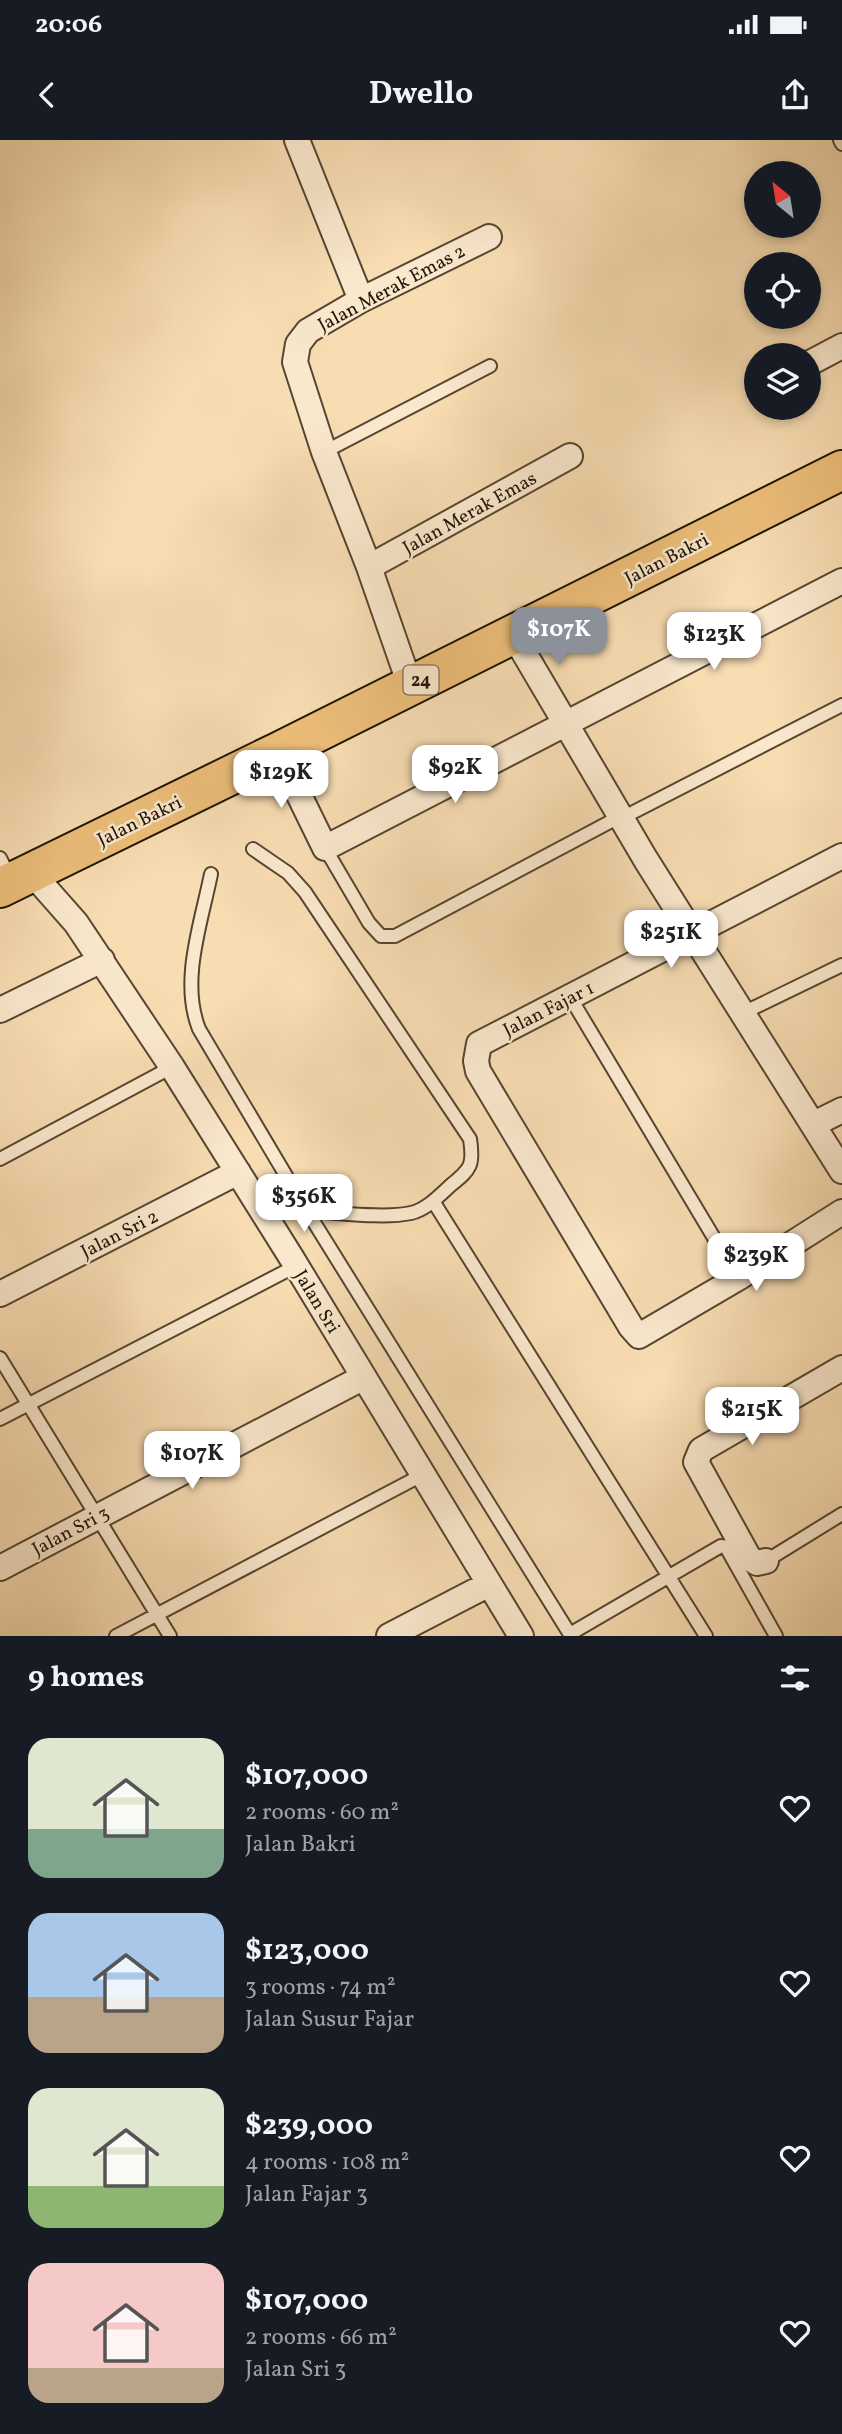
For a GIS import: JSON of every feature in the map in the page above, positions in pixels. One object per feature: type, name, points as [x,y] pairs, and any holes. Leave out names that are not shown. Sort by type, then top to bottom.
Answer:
[{"type":"main road","name":"Jalan Bakri","points":[[11,875],[278,752],[842,470]]},
{"type":"street","points":[[297,140],[361,300]]},
{"type":"street","name":"Jalan Merak Emas 2","points":[[324,452],[295,362],[298,344],[308,331],[361,300],[489,237]]},
{"type":"street","points":[[821,357],[842,346]]},
{"type":"street","points":[[324,452],[369,567],[410,685]]},
{"type":"street","name":"Jalan Merak Emas","points":[[369,567],[570,456]]},
{"type":"street","points":[[278,752],[325,848],[842,581]]},
{"type":"street","points":[[513,634],[621,817],[842,1171]]},
{"type":"street","name":"Jalan Fajar 1","points":[[738,1278],[646,1333],[639,1336],[635,1333],[478,1071],[476,1051],[479,1044],[842,856]]},
{"type":"street","name":"Jalan Sri","points":[[11,875],[76,923],[102,960],[238,1172],[521,1636]]},
{"type":"street","points":[[0,1010],[102,960]]},
{"type":"street","points":[[814,1124],[842,1110]]},
{"type":"street","name":"Jalan Sri 2","points":[[0,1294],[238,1172]]},
{"type":"street","points":[[738,1278],[842,1212]]},
{"type":"street","points":[[766,1561],[757,1563],[749,1558],[696,1462],[701,1450],[842,1368]]},
{"type":"street","name":"Jalan Sri 3","points":[[0,1568],[364,1377]]},
{"type":"street","points":[[389,1636],[489,1584]]},
{"type":"lane","points":[[324,452],[490,366]]},
{"type":"lane","points":[[325,848],[369,923],[382,936],[395,936],[842,705]]},
{"type":"lane","points":[[253,849],[288,873],[305,892],[470,1139],[473,1159],[467,1172],[433,1201],[413,1213],[307,1210]]},
{"type":"lane","points":[[211,874],[194,954],[193,1013],[199,1029],[307,1210],[571,1635],[668,1575],[721,1546],[726,1547],[776,1636]]},
{"type":"lane","points":[[743,1013],[842,965]]},
{"type":"lane","points":[[570,997],[738,1278]]},
{"type":"lane","points":[[0,1159],[172,1067]]},
{"type":"lane","points":[[433,1201],[706,1636]]},
{"type":"lane","points":[[0,1419],[296,1266]]},
{"type":"lane","points":[[0,1358],[170,1636]]},
{"type":"lane","points":[[116,1636],[422,1475]]},
{"type":"lane","points":[[766,1561],[842,1514]]}]
